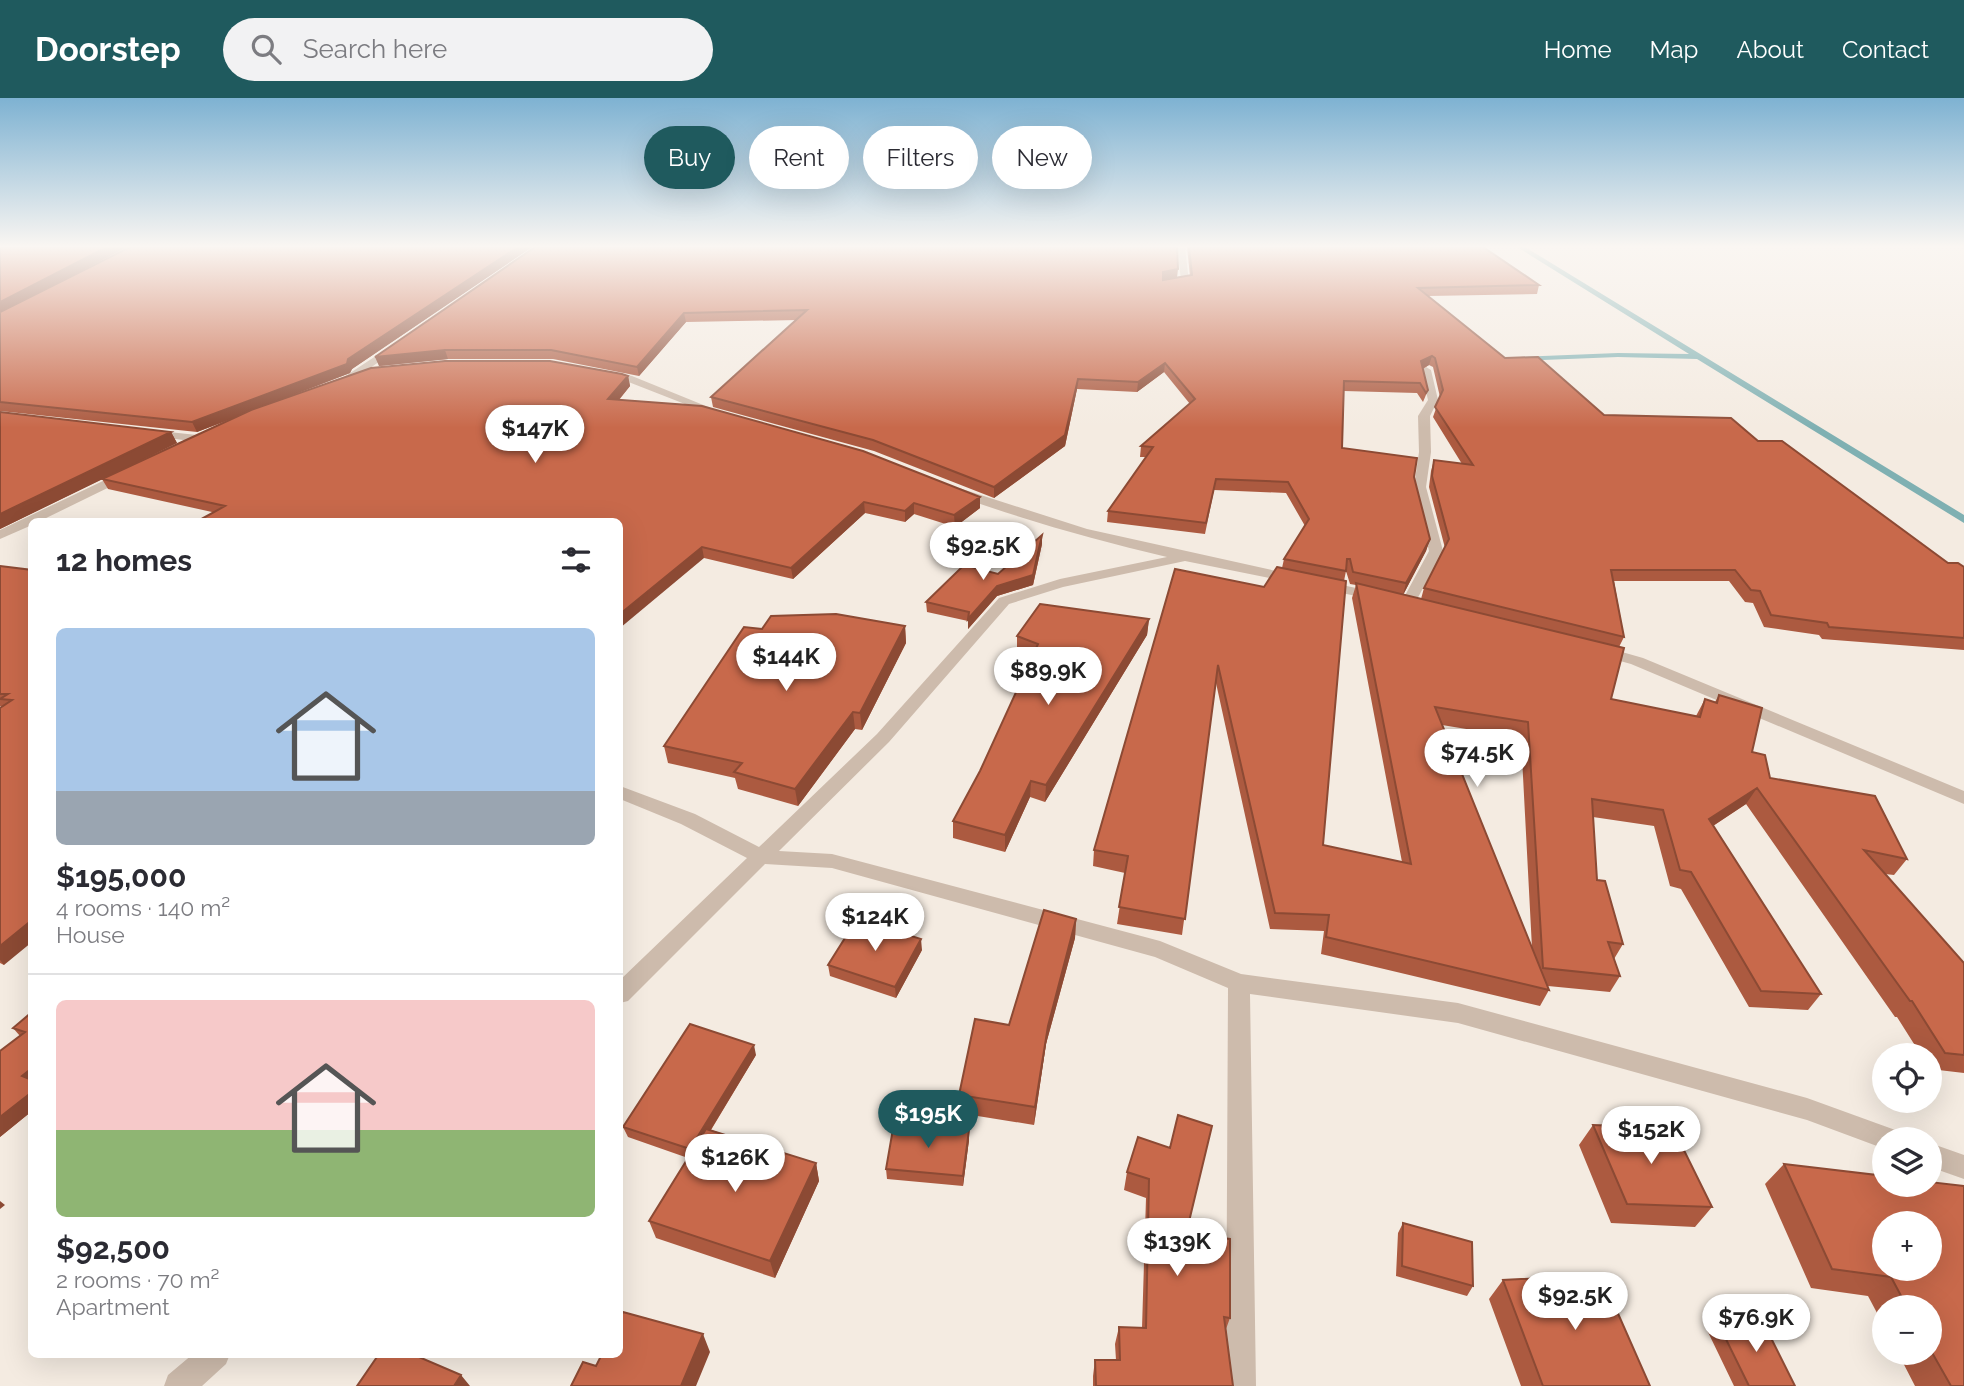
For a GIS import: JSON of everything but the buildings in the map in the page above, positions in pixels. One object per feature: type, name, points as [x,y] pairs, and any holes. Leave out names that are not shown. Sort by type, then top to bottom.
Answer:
[{"type":"street","points":[[383,371],[339,383],[401,343]]},
{"type":"street","points":[[944,486],[1007,510],[1185,557],[1414,604],[1436,551],[1420,487],[1425,452],[1424,416],[1433,400],[1426,370]]},
{"type":"street","points":[[595,372],[628,378],[710,412],[736,419]]},
{"type":"street","points":[[173,451],[219,430]]},
{"type":"street","points":[[142,432],[198,439]]},
{"type":"street","points":[[35,518],[136,469]]},
{"type":"street","points":[[0,535],[28,521]]},
{"type":"street","points":[[623,991],[883,738],[1004,601],[1060,583],[1185,557]]},
{"type":"street","points":[[1589,648],[1637,661],[1964,798]]},
{"type":"street","points":[[623,793],[688,819],[761,857],[832,861],[1160,950],[1239,983],[1458,1013],[1807,1109],[1872,1133]]},
{"type":"street","points":[[1239,983],[1241,1386]]},
{"type":"street","points":[[1942,1159],[1964,1167]]},
{"type":"street","points":[[179,1386],[211,1358]]},
{"type":"waterway","points":[[1618,307],[1699,357]]},
{"type":"waterway","points":[[1520,359],[1618,355],[1699,357]]},
{"type":"waterway","points":[[1699,357],[1964,520]]}]
